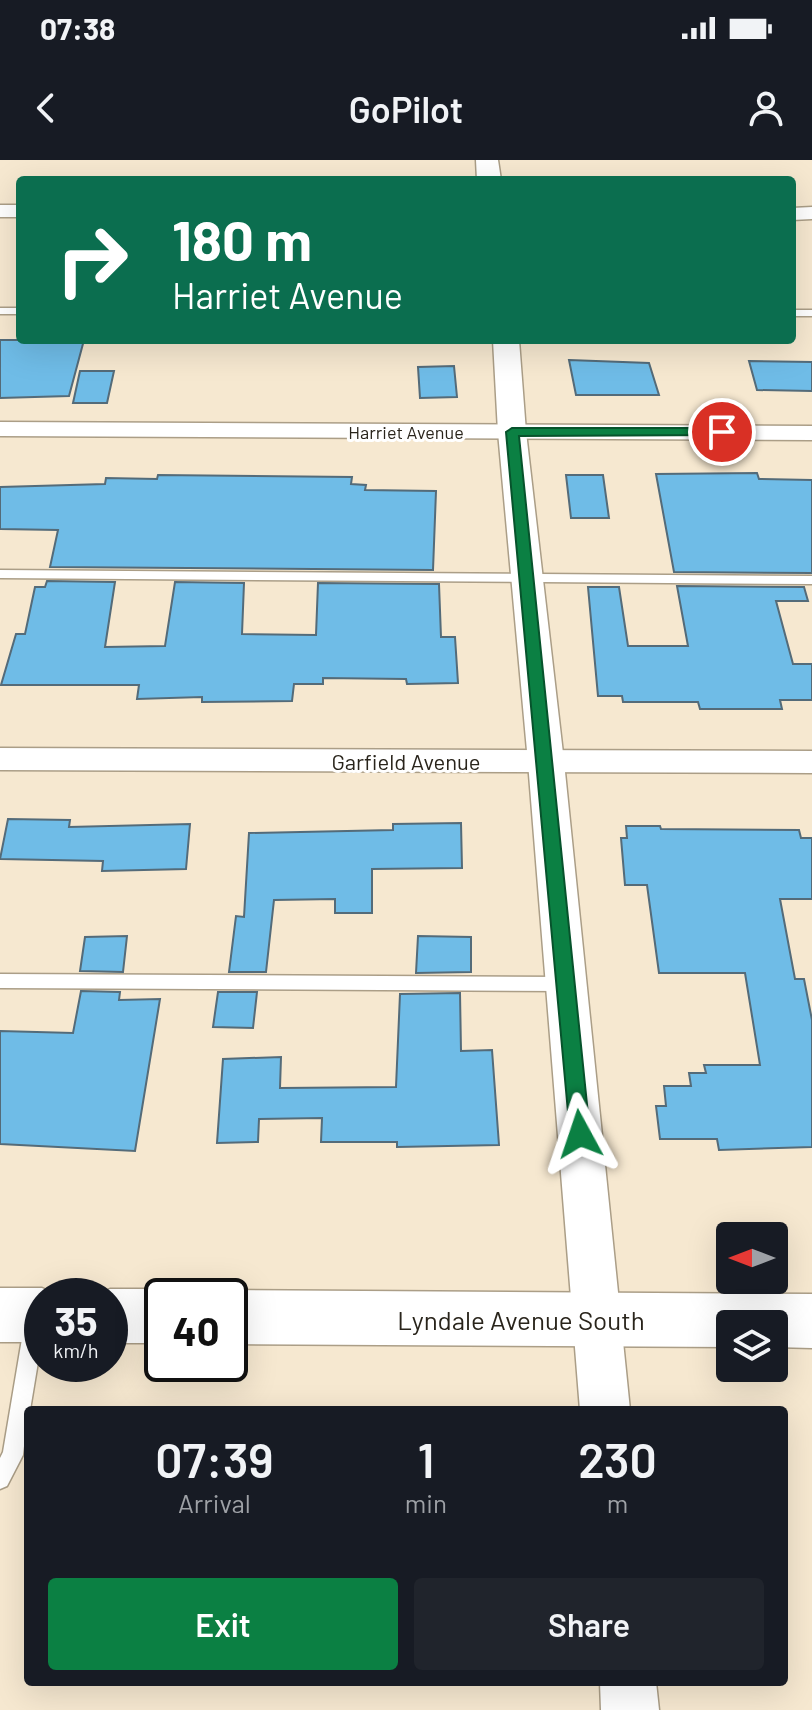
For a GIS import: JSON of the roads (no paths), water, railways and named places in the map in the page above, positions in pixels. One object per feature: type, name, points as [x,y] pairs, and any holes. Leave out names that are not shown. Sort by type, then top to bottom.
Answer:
[{"type":"main road","name":"Lyndale Avenue South","points":[[248,1317],[812,1321]]},
{"type":"street","points":[[506,344],[512,432],[546,762],[605,1406]]},
{"type":"street","name":"Harriet Avenue","points":[[0,429],[812,433]]},
{"type":"street","name":"Garfield Avenue","points":[[0,759],[812,762]]},
{"type":"street","points":[[628,1686],[630,1710]]},
{"type":"lane","points":[[0,574],[812,580]]},
{"type":"lane","points":[[0,981],[566,984]]},
{"type":"lane","points":[[0,1479],[13,1455],[24,1337]]}]
